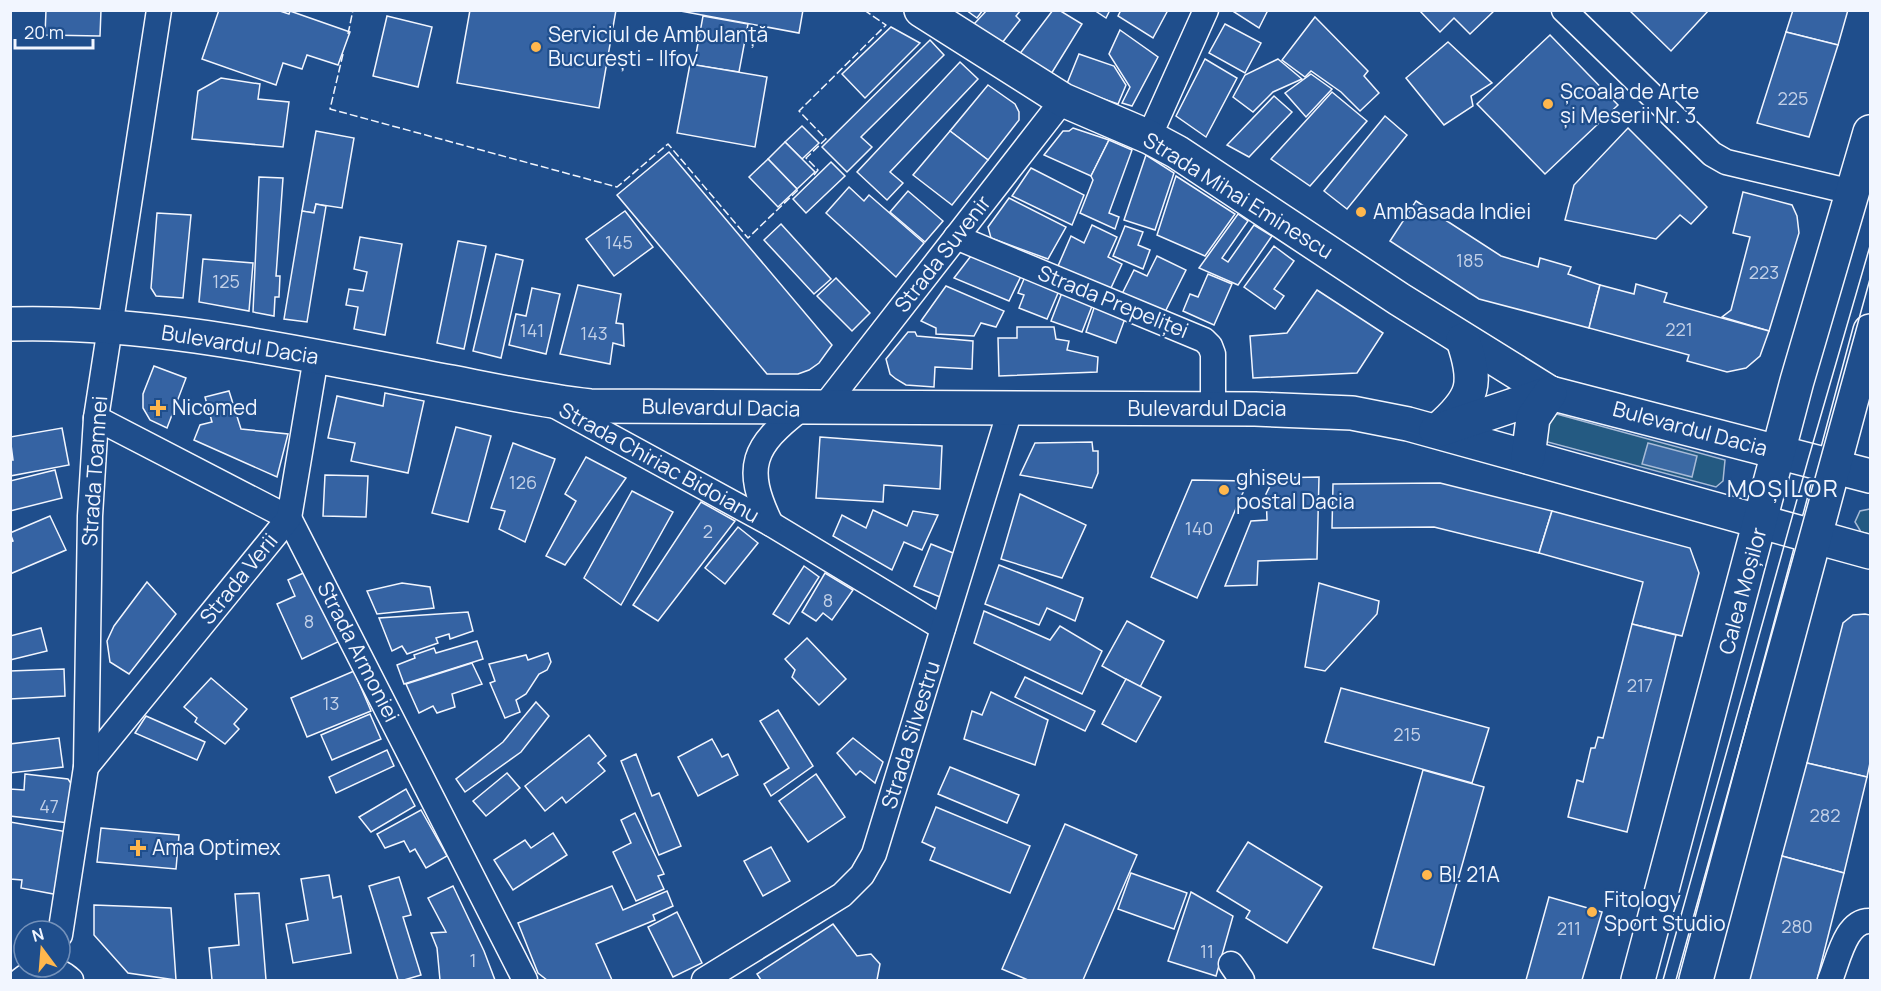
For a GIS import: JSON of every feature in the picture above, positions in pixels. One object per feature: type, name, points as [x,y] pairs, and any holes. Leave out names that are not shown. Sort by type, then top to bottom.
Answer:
[{"type":"main road","name":"Strada Mihai Eminescu","points":[[921,10],[1063,100],[1149,136],[1198,165],[1463,340],[1550,393]]},
{"type":"main road","name":"Calea Moșilor","points":[[1638,981],[1788,530],[1807,460],[1852,192],[1870,132]]},
{"type":"main road","name":"Bulevardul Dacia","points":[[10,324],[109,325],[316,357],[547,402],[624,407],[1010,410],[1213,408],[1298,409],[1352,413],[1436,431],[1870,552]]},
{"type":"main road","name":"Calea Moșilor","points":[[1696,981],[1788,530],[1807,460],[1870,331]]},
{"type":"main road","points":[[1436,431],[1455,415],[1471,392],[1471,363],[1463,340]]},
{"type":"main road","name":"Bulevardul Dacia","points":[[1550,393],[1870,476]]},
{"type":"main road","points":[[1436,431],[1550,393]]},
{"type":"main road","points":[[1527,458],[1533,418],[1550,393]]},
{"type":"street","name":"Strada Toamnei","points":[[62,919],[86,767],[90,516],[96,418],[159,10]]},
{"type":"street","points":[[1149,136],[1206,10]]},
{"type":"street","points":[[1564,10],[1712,154],[1726,162],[1852,192]]},
{"type":"street","name":"Strada Suvenir","points":[[812,408],[956,237],[1063,100]]},
{"type":"street","name":"Strada Prepeliței","points":[[956,237],[1204,340],[1210,346],[1213,354],[1213,408]]},
{"type":"street","name":"Strada Verii","points":[[86,767],[289,518],[316,357]]},
{"type":"street","name":"Strada Chiriac Bidoianu","points":[[547,402],[771,524],[943,628]]},
{"type":"street","name":"Strada Chiriac Bidoianu","points":[[771,524],[756,485],[755,466],[760,449],[769,436],[812,408]]},
{"type":"street","name":"Strada Silvestru","points":[[704,981],[842,895],[862,875],[874,854],[1010,410]]},
{"type":"street","points":[[96,418],[289,518]]},
{"type":"street","name":"Strada Armoniei","points":[[289,518],[525,981]]},
{"type":"street","points":[[1830,981],[1850,931],[1865,921],[1870,921]]},
{"type":"shaded area","points":[[1553,413],[1725,460],[1723,481],[1716,487],[1544,441],[1546,420]]},
{"type":"shaded area","points":[[1648,443],[1697,456],[1692,477],[1642,464]]},
{"type":"shaded area","points":[[1870,509],[1870,534],[1861,532],[1855,522],[1860,511]]},
{"type":"building","points":[[46,10],[101,10],[100,36],[45,35]]},
{"type":"building","points":[[219,10],[277,10],[289,14],[290,11],[350,32],[338,65],[307,55],[302,69],[283,63],[276,85],[202,59]]},
{"type":"building","name":"Serviciul de Ambulanță București - Ilfov","points":[[470,10],[616,10],[599,108],[457,83]]},
{"type":"building","points":[[675,10],[803,10],[799,33]]},
{"type":"building","points":[[966,10],[983,10],[977,18]]},
{"type":"building","points":[[987,10],[1021,10],[1016,16],[1020,20],[1002,43],[974,24]]},
{"type":"building","points":[[1053,10],[1059,10],[1082,24],[1048,79],[1015,60]]},
{"type":"building","points":[[1094,10],[1110,10],[1106,18]]},
{"type":"building","points":[[1121,10],[1168,10],[1153,38],[1118,16]]},
{"type":"building","points":[[1231,10],[1268,10],[1259,28]]},
{"type":"building","points":[[1419,10],[1495,10],[1470,34],[1454,18],[1440,32]]},
{"type":"building","points":[[1629,10],[1709,10],[1671,51]]},
{"type":"building","points":[[1793,10],[1848,10],[1838,45],[1786,32]]},
{"type":"building","points":[[387,16],[432,27],[418,87],[373,76]]},
{"type":"building","points":[[703,16],[748,24],[739,72],[694,65]]},
{"type":"building","points":[[1315,17],[1368,71],[1364,76],[1379,93],[1360,111],[1341,92],[1311,71],[1305,77],[1282,60]]},
{"type":"building","points":[[1225,24],[1261,43],[1245,73],[1209,53]]},
{"type":"building","points":[[891,27],[920,43],[865,98],[842,74]]},
{"type":"building","points":[[1120,30],[1158,57],[1132,106],[1122,103],[1130,87],[1109,54]]},
{"type":"building","points":[[1786,32],[1838,45],[1809,137],[1757,123]]},
{"type":"building","name":"Școala de Arte și Meserii Nr. 3","points":[[1550,35],[1618,105],[1545,174],[1477,104]]},
{"type":"building","points":[[930,40],[944,55],[861,137],[872,147],[847,172],[822,147]]},
{"type":"building","points":[[1448,42],[1492,83],[1471,96],[1473,106],[1444,125],[1406,78]]},
{"type":"building","points":[[1079,54],[1114,66],[1126,85],[1118,104],[1066,86]]},
{"type":"building","points":[[1205,59],[1237,78],[1206,137],[1176,116]]},
{"type":"building","points":[[1278,59],[1302,79],[1273,92],[1253,112],[1233,97],[1245,75]]},
{"type":"building","points":[[960,62],[978,79],[890,172],[903,183],[887,200],[857,172]]},
{"type":"building","points":[[690,64],[767,77],[755,147],[677,133]]},
{"type":"building","points":[[1311,74],[1332,89],[1306,117],[1285,93]]},
{"type":"building","points":[[221,78],[260,84],[258,99],[289,102],[283,147],[192,139],[198,91]]},
{"type":"building","points":[[988,85],[1015,104],[1019,112],[1019,120],[988,160],[950,131]]},
{"type":"building","points":[[1332,92],[1367,121],[1310,186],[1271,159]]},
{"type":"building","points":[[1274,96],[1292,112],[1249,157],[1227,145]]},
{"type":"building","points":[[1385,116],[1407,135],[1347,209],[1324,191]]},
{"type":"building","points":[[802,126],[819,143],[802,159],[785,142]]},
{"type":"building","points":[[1073,128],[1109,140],[1091,176],[1044,155],[1063,131]]},
{"type":"building","points":[[1628,128],[1707,207],[1691,224],[1680,215],[1656,239],[1565,220],[1574,185]]},
{"type":"building","points":[[316,131],[354,138],[342,208],[316,204],[314,213],[302,211]]},
{"type":"building","points":[[950,131],[988,160],[952,205],[913,175]]},
{"type":"building","points":[[1109,140],[1132,150],[1109,213],[1119,217],[1115,229],[1080,213],[1093,180],[1091,176]]},
{"type":"building","points":[[785,142],[815,172],[797,189],[768,159]]},
{"type":"building","points":[[669,152],[832,345],[819,363],[809,370],[798,374],[767,374],[617,195]]},
{"type":"building","points":[[1146,155],[1174,173],[1155,230],[1124,220]]},
{"type":"building","points":[[768,159],[797,189],[778,207],[749,177]]},
{"type":"building","points":[[831,162],[845,176],[806,213],[793,199]]},
{"type":"building","points":[[1031,168],[1084,195],[1072,225],[1012,196]]},
{"type":"building","points":[[1176,176],[1235,214],[1205,256],[1157,235]]},
{"type":"building","points":[[259,177],[283,178],[276,276],[280,276],[279,297],[275,297],[274,316],[253,312]]},
{"type":"building","points":[[849,187],[864,201],[869,195],[924,243],[896,277],[826,213]]},
{"type":"building","points":[[908,191],[943,221],[925,242],[890,212]]},
{"type":"building","points":[[1743,192],[1792,205],[1797,216],[1799,233],[1769,331],[1722,317],[1731,310],[1750,237],[1733,233]]},
{"type":"building","points":[[1009,198],[1066,227],[1048,259],[991,238],[988,227]]},
{"type":"building","points":[[1416,201],[1501,256],[1538,267],[1540,258],[1571,267],[1568,274],[1600,285],[1589,328],[1479,299],[1390,241]]},
{"type":"building","points":[[316,204],[326,206],[307,322],[284,319],[302,211],[314,213]]},
{"type":"building","points":[[625,211],[653,247],[614,276],[586,239]]},
{"type":"building","points":[[157,213],[191,215],[183,298],[156,296],[151,288]]},
{"type":"building","points":[[1238,214],[1248,221],[1222,258],[1228,262],[1254,225],[1272,236],[1238,285],[1199,268]]},
{"type":"building","points":[[781,224],[831,279],[814,294],[764,240]]},
{"type":"building","points":[[1092,225],[1117,237],[1108,257],[1122,264],[1110,290],[1058,266],[1071,236],[1084,243]]},
{"type":"building","points":[[1125,226],[1143,232],[1138,245],[1150,250],[1143,269],[1113,256]]},
{"type":"building","points":[[360,237],[402,244],[385,335],[354,329],[358,307],[346,305],[349,289],[363,291],[367,272],[354,269]]},
{"type":"building","points":[[458,241],[486,246],[464,349],[437,343]]},
{"type":"building","points":[[1274,246],[1294,261],[1274,289],[1284,296],[1275,309],[1244,287]]},
{"type":"building","points":[[974,252],[1022,274],[1009,301],[954,278]]},
{"type":"building","points":[[496,254],[523,260],[501,358],[473,351]]},
{"type":"building","points":[[1157,256],[1186,270],[1164,314],[1122,294],[1134,270],[1147,276]]},
{"type":"building","points":[[203,259],[253,263],[249,311],[199,302]]},
{"type":"building","points":[[1027,272],[1061,286],[1047,319],[1019,308],[1024,295],[1018,293]]},
{"type":"building","points":[[1208,274],[1232,284],[1214,325],[1183,311],[1190,294],[1198,297]]},
{"type":"building","points":[[836,278],[870,313],[852,331],[817,296]]},
{"type":"building","points":[[1636,284],[1667,293],[1664,302],[1769,331],[1760,356],[1746,368],[1727,372],[1687,361],[1689,355],[1589,328],[1600,285],[1634,294]]},
{"type":"building","points":[[578,285],[621,294],[616,323],[623,324],[624,346],[613,343],[610,364],[560,354]]},
{"type":"building","points":[[946,286],[1004,311],[996,327],[981,323],[974,336],[936,334],[936,328],[921,321]]},
{"type":"building","points":[[532,288],[560,294],[546,354],[509,345],[516,314],[526,316]]},
{"type":"building","points":[[1063,290],[1094,301],[1082,332],[1051,321]]},
{"type":"building","points":[[1317,290],[1383,333],[1357,373],[1253,378],[1250,336],[1287,333]]},
{"type":"building","points":[[1096,302],[1127,313],[1116,343],[1086,332]]},
{"type":"building","points":[[1017,327],[1054,327],[1056,339],[1069,341],[1067,350],[1098,357],[1097,372],[999,376],[998,338],[1017,338]]},
{"type":"building","points":[[908,332],[915,332],[917,336],[973,341],[972,369],[935,367],[934,387],[906,385],[890,374],[886,359]]},
{"type":"building","points":[[154,366],[186,378],[167,428],[150,420],[143,408],[143,394]]},
{"type":"building","points":[[229,391],[241,429],[288,434],[277,477],[194,440],[200,425],[212,422],[205,397]]},
{"type":"building","points":[[385,393],[424,401],[408,473],[351,461],[355,443],[328,438],[337,396],[383,406]]},
{"type":"building","points":[[456,427],[491,436],[468,522],[432,513]]},
{"type":"building","points":[[62,428],[69,465],[10,476],[10,460],[13,460],[10,437]]},
{"type":"building","points":[[820,437],[942,446],[940,489],[884,485],[883,502],[816,498]]},
{"type":"building","points":[[1092,442],[1093,451],[1098,451],[1098,473],[1092,488],[1020,475],[1035,443]]},
{"type":"building","points":[[513,443],[555,459],[525,542],[499,529],[505,511],[491,508]]},
{"type":"building","points":[[586,457],[626,478],[565,565],[546,556],[576,501],[565,494]]},
{"type":"building","points":[[55,470],[62,498],[10,511],[10,481]]},
{"type":"building","points":[[325,475],[368,476],[366,517],[323,516]]},
{"type":"building","points":[[1319,477],[1317,559],[1258,561],[1257,585],[1225,586],[1251,521],[1267,520],[1266,494],[1274,478]]},
{"type":"building","points":[[1192,480],[1248,481],[1197,598],[1151,577]]},
{"type":"building","points":[[1440,483],[1552,511],[1539,553],[1434,527],[1332,528],[1333,484]]},
{"type":"building","points":[[632,491],[673,512],[621,605],[584,578]]},
{"type":"building","points":[[1020,494],[1086,525],[1062,578],[1001,559]]},
{"type":"building","points":[[701,502],[735,521],[658,621],[633,605]]},
{"type":"building","points":[[873,510],[907,526],[913,511],[938,515],[922,550],[904,542],[892,570],[833,536],[842,515],[866,528]]},
{"type":"building","points":[[1552,511],[1690,548],[1699,573],[1682,636],[1632,624],[1643,582],[1539,553]]},
{"type":"building","points":[[50,516],[66,550],[10,574],[10,542],[13,541],[10,533]]},
{"type":"building","points":[[738,527],[758,543],[725,584],[705,568]]},
{"type":"building","points":[[931,544],[958,555],[940,597],[914,586]]},
{"type":"building","points":[[999,565],[1083,598],[1075,621],[1047,608],[1039,625],[985,604]]},
{"type":"building","points":[[804,566],[819,577],[789,624],[773,614]]},
{"type":"building","points":[[310,570],[342,640],[302,659],[277,604],[295,596],[288,580]]},
{"type":"building","points":[[825,573],[853,590],[832,620],[823,613],[816,621],[802,612]]},
{"type":"building","points":[[147,582],[176,614],[129,674],[110,662],[107,641],[114,626]]},
{"type":"building","points":[[402,583],[430,587],[434,608],[377,614],[367,591]]},
{"type":"building","points":[[1319,583],[1379,601],[1377,614],[1325,671],[1305,667]]},
{"type":"building","points":[[984,611],[1050,640],[1060,626],[1102,651],[1082,694],[974,643]]},
{"type":"building","points":[[468,612],[473,631],[450,639],[449,634],[436,638],[438,643],[407,654],[402,646],[392,651],[379,618]]},
{"type":"building","points":[[1853,615],[1870,615],[1870,763],[1867,777],[1807,763],[1843,623]]},
{"type":"building","points":[[1127,621],[1164,641],[1140,687],[1102,666]]},
{"type":"building","points":[[1632,624],[1676,635],[1627,832],[1568,817],[1577,780],[1583,782],[1591,748],[1595,748],[1598,737],[1603,738]]},
{"type":"building","points":[[41,628],[47,651],[10,660],[10,636]]},
{"type":"building","points":[[807,638],[846,679],[819,705],[792,677],[795,670],[785,659]]},
{"type":"building","points":[[477,641],[483,659],[404,684],[397,665],[415,658],[414,655],[434,648],[436,653]]},
{"type":"building","points":[[548,653],[551,662],[547,670],[539,674],[526,694],[516,700],[520,712],[505,718],[490,683],[495,681],[489,664],[526,655],[528,660]]},
{"type":"building","points":[[472,663],[482,684],[452,694],[455,707],[437,713],[433,706],[419,713],[406,684]]},
{"type":"building","points":[[64,669],[65,696],[10,699],[10,671]]},
{"type":"building","points":[[354,671],[371,711],[307,737],[291,698]]},
{"type":"building","points":[[1025,677],[1095,711],[1085,731],[1015,697]]},
{"type":"building","points":[[211,678],[247,709],[234,724],[239,729],[225,744],[195,722],[197,718],[184,707]]},
{"type":"building","points":[[1126,679],[1161,697],[1136,742],[1102,724]]},
{"type":"building","points":[[1341,688],[1489,728],[1472,783],[1325,742]]},
{"type":"building","points":[[991,692],[1048,720],[1035,765],[964,739],[972,711],[982,715]]},
{"type":"building","points":[[536,702],[549,716],[521,752],[465,792],[456,779],[503,742]]},
{"type":"building","points":[[778,710],[813,766],[771,796],[764,784],[789,768],[760,721]]},
{"type":"building","points":[[370,714],[381,739],[332,760],[321,735]]},
{"type":"building","points":[[146,716],[205,742],[197,760],[135,733]]},
{"type":"building","points":[[589,735],[606,756],[598,763],[605,771],[566,803],[562,797],[545,811],[525,786]]},
{"type":"building","points":[[59,738],[63,767],[10,773],[10,744]]},
{"type":"building","points":[[853,738],[883,762],[875,783],[860,771],[856,775],[837,753]]},
{"type":"building","points":[[712,739],[722,757],[728,754],[738,775],[698,796],[678,757]]},
{"type":"building","points":[[387,750],[394,766],[336,793],[329,777]]},
{"type":"building","points":[[636,754],[652,796],[659,793],[681,846],[659,855],[621,761]]},
{"type":"building","points":[[1807,763],[1867,777],[1844,873],[1782,856]]},
{"type":"building","points":[[950,767],[1019,795],[1007,823],[938,794]]},
{"type":"building","name":"Bl. 21A","points":[[1423,770],[1484,787],[1434,965],[1373,948]]},
{"type":"building","points":[[507,773],[520,788],[486,816],[473,801]]},
{"type":"building","points":[[25,774],[68,779],[74,788],[69,823],[10,816],[10,789],[24,790]]},
{"type":"building","points":[[816,774],[845,817],[808,842],[779,801]]},
{"type":"building","points":[[406,789],[415,806],[371,832],[359,817]]},
{"type":"building","points":[[936,807],[1030,846],[1010,893],[930,860],[935,848],[922,842]]},
{"type":"building","points":[[421,810],[447,856],[426,868],[415,849],[410,852],[404,841],[385,848],[377,834]]},
{"type":"building","points":[[635,813],[664,874],[658,876],[664,889],[636,901],[613,852],[631,843],[621,820]]},
{"type":"building","points":[[10,822],[68,832],[59,895],[21,888],[22,880],[10,879]]},
{"type":"building","points":[[1065,824],[1137,855],[1083,980],[1028,980],[1002,969]]},
{"type":"building","name":"Ama Optimex","points":[[101,828],[179,835],[176,869],[97,862]]},
{"type":"building","points":[[553,833],[567,855],[513,890],[494,860],[525,840],[531,848]]},
{"type":"building","points":[[1248,842],[1322,887],[1287,943],[1246,918],[1250,911],[1217,891]]},
{"type":"building","points":[[771,847],[790,881],[763,896],[744,861]]},
{"type":"building","points":[[1782,856],[1844,873],[1817,980],[1750,980]]},
{"type":"building","points":[[1131,873],[1187,893],[1174,929],[1118,909]]},
{"type":"building","points":[[329,875],[333,898],[341,896],[351,953],[293,963],[286,924],[308,920],[301,879]]},
{"type":"building","points":[[399,877],[411,915],[403,917],[421,975],[404,980],[398,980],[369,886]]},
{"type":"building","points":[[453,886],[495,980],[440,980],[437,948],[431,933],[446,932],[428,898]]},
{"type":"building","points":[[612,886],[623,910],[667,891],[673,906],[653,915],[655,920],[596,944],[612,980],[547,980],[538,973],[518,923]]},
{"type":"building","points":[[1191,892],[1233,916],[1216,976],[1168,961]]},
{"type":"building","points":[[259,893],[266,980],[212,980],[209,948],[239,945],[235,894]]},
{"type":"building","points":[[1549,897],[1602,912],[1582,980],[1526,980]]},
{"type":"building","points":[[94,905],[171,908],[176,980],[128,973],[94,935]]},
{"type":"building","points":[[677,912],[702,963],[673,977],[648,927]]},
{"type":"building","points":[[833,924],[857,956],[871,954],[880,964],[877,980],[761,980],[757,974]]},
{"type":"tram line","points":[[1663,980],[1870,246]]},
{"type":"tram line","points":[[1676,980],[1870,279]]},
{"type":"fence","points":[[348,34],[353,10]]},
{"type":"fence","points":[[814,175],[818,170],[806,158],[826,139],[799,111],[886,25],[864,10]]},
{"type":"fence","points":[[343,54],[330,109],[617,187],[668,144],[748,238],[799,189]]},
{"type":"place","name":"Serviciul de Ambulanță București - Ilfov","points":[[536,47]]},
{"type":"place","name":"Școala de Arte și Meserii Nr. 3","points":[[1548,104]]},
{"type":"place","name":"Ambasada Indiei","points":[[1361,212]]},
{"type":"place","name":"Nicomed","points":[[158,408]]},
{"type":"place","name":"ghiseu postal Dacia","points":[[1224,490]]},
{"type":"place","name":"Ama Optimex","points":[[138,848]]},
{"type":"place","name":"Bl. 21A","points":[[1427,875]]},
{"type":"place","name":"Fitology Sport Studio","points":[[1592,912]]},
{"type":"district","name":"MOȘILOR","points":[[1783,489]]}]
